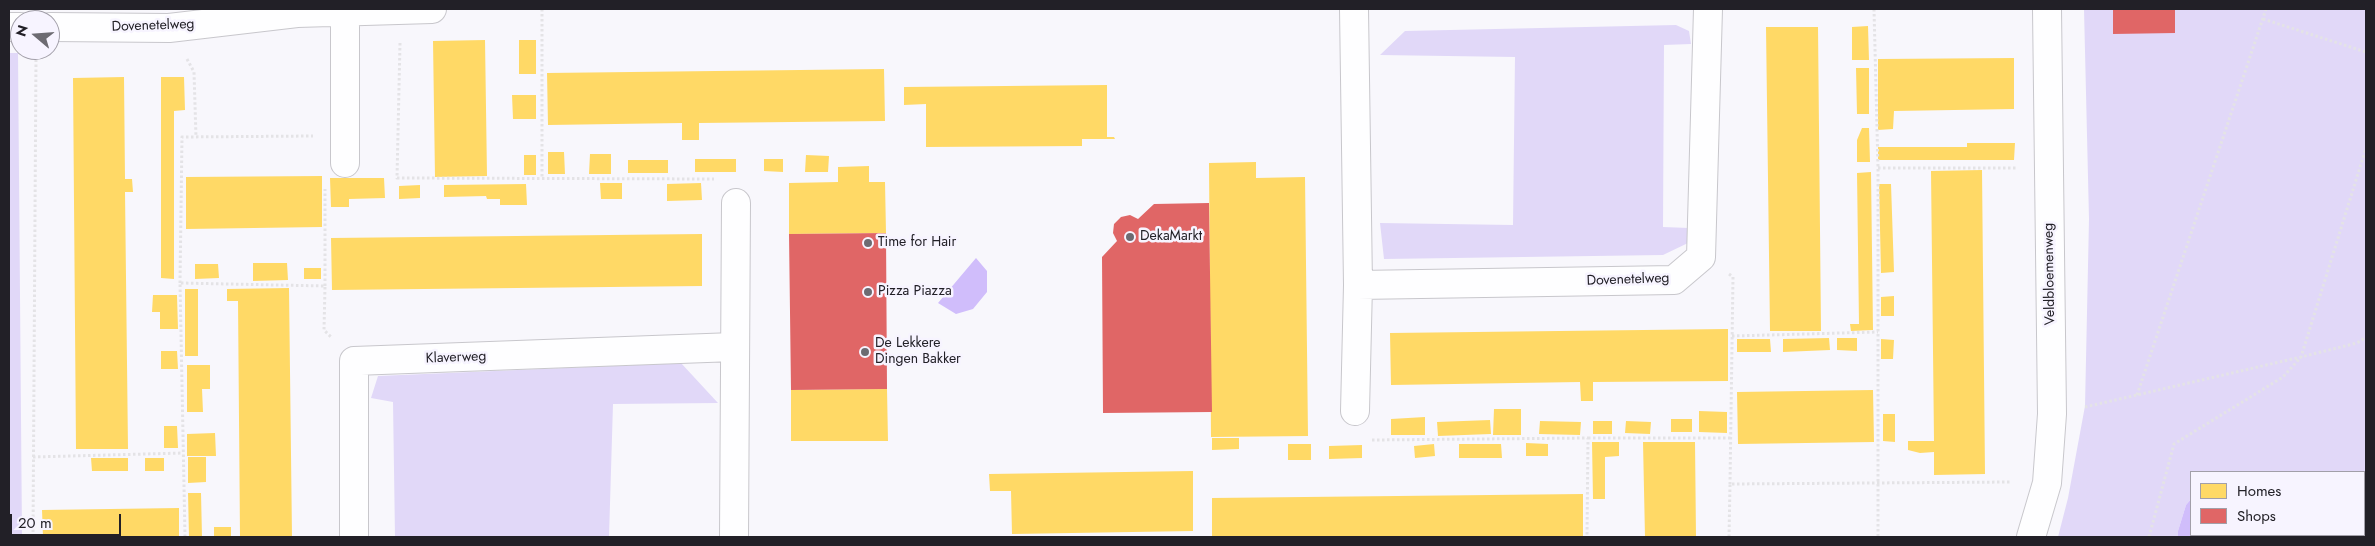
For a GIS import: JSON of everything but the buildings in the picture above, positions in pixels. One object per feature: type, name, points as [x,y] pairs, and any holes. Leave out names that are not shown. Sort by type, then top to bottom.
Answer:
[{"type":"street","name":"Dovenetelweg","points":[[60,27],[169,28],[297,13],[432,9]]},
{"type":"street","points":[[1354,9],[1358,285],[1355,411]]},
{"type":"street","points":[[1702,257],[1708,9]]},
{"type":"street","name":"Veldbloemenweg","points":[[2031,537],[2047,483],[2052,414],[2047,9]]},
{"type":"street","points":[[345,12],[345,150]]},
{"type":"street","points":[[734,537],[736,203]]},
{"type":"street","name":"Dovenetelweg","points":[[1358,285],[1674,280],[1702,257]]},
{"type":"street","name":"Klaverweg","points":[[354,362],[734,347]]},
{"type":"street","points":[[354,362],[354,537]]},
{"type":"path","points":[[542,9],[542,178]]},
{"type":"path","points":[[1874,9],[1878,168],[1878,537]]},
{"type":"path","points":[[2137,395],[2266,9]]},
{"type":"path","points":[[400,10],[398,178],[741,179],[736,203]]},
{"type":"path","points":[[2263,20],[2366,52]]},
{"type":"path","points":[[169,28],[194,72],[196,137]]},
{"type":"path","points":[[33,537],[36,60]]},
{"type":"path","points":[[184,537],[180,283],[182,137],[345,150]]},
{"type":"path","points":[[2149,537],[2174,444],[2283,377],[2301,357],[2366,148]]},
{"type":"path","points":[[1878,168],[2048,168]]},
{"type":"path","points":[[325,186],[324,330],[354,362]]},
{"type":"path","points":[[1702,257],[1733,277],[1729,537]]},
{"type":"path","points":[[180,283],[325,286]]},
{"type":"path","points":[[1732,336],[1878,332]]},
{"type":"path","points":[[2052,414],[2301,357],[2357,343],[2366,337]]},
{"type":"path","points":[[1355,411],[1354,440],[1731,438]]},
{"type":"path","points":[[1587,537],[1588,438]]},
{"type":"path","points":[[33,457],[183,453]]},
{"type":"path","points":[[1730,484],[1878,482],[2047,483]]},
{"type":"shaded area","points":[[2084,9],[2366,9],[2366,488],[2365,471],[2190,471],[2190,500],[2186,505],[2178,537],[2058,537],[2068,498],[2085,406],[2089,219]]},
{"type":"shaded area","points":[[1676,25],[1689,31],[1691,44],[1664,45],[1663,227],[1689,228],[1688,243],[1663,255],[1384,259],[1380,223],[1513,225],[1515,57],[1380,55],[1405,31]]},
{"type":"shaded area","points":[[10,53],[10,60],[18,60],[22,537],[9,537]]},
{"type":"shaded area","points":[[976,258],[987,271],[987,292],[973,309],[956,314],[938,303]]},
{"type":"shaded area","points":[[681,363],[718,403],[613,404],[609,537],[395,537],[393,402],[371,398],[378,376]]},
{"type":"shaded area","points":[[2366,488],[2366,537],[2178,537],[2186,505],[2190,500],[2190,536],[2365,536]]},
{"type":"place","name":"DekaMarkt","points":[[1130,237]]},
{"type":"place","name":"Time for Hair","points":[[868,243]]},
{"type":"place","name":"Pizza Piazza","points":[[868,292]]},
{"type":"place","name":"De Lekkere Dingen Bakker","points":[[865,352]]}]
